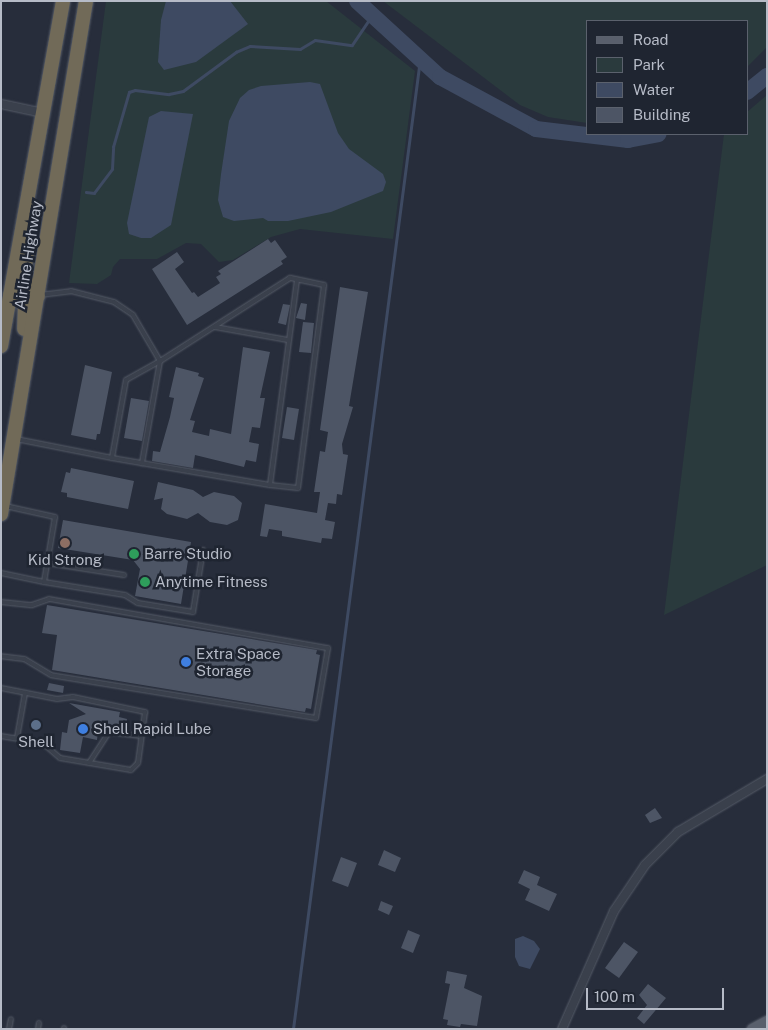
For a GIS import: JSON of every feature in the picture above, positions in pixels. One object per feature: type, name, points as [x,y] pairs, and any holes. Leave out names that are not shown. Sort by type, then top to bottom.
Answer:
[{"type":"highway","name":"Airline Highway","points":[[1,346],[62,1]]},
{"type":"highway","name":"Airline Highway","points":[[2,509],[86,1]]},
{"type":"highway","points":[[27,202],[33,210],[24,275],[28,286],[38,296]]},
{"type":"highway","points":[[10,295],[25,304],[14,398],[19,408]]},
{"type":"main road","points":[[752,1029],[767,1021]]},
{"type":"street","points":[[1,104],[43,113]]},
{"type":"street","points":[[562,1029],[614,910],[645,864],[684,828],[767,779]]},
{"type":"lane","points":[[14,438],[112,458],[298,488],[324,285],[290,278],[215,328],[126,380],[112,458]]},
{"type":"lane","points":[[270,485],[296,280]]},
{"type":"lane","points":[[38,296],[71,291],[114,302],[133,315],[160,361],[142,463]]},
{"type":"lane","points":[[215,328],[288,340]]},
{"type":"lane","points":[[2,509],[55,517],[44,582]]},
{"type":"lane","points":[[1,573],[125,596],[138,603],[192,612],[204,550]]},
{"type":"lane","points":[[47,563],[124,575]]},
{"type":"lane","points":[[1,602],[32,605],[49,599],[328,648],[316,718],[51,675],[24,659],[1,656]]},
{"type":"lane","points":[[1,688],[57,699],[73,697],[144,712],[138,763],[131,770],[60,758],[43,743],[1,736]]},
{"type":"lane","points":[[17,738],[25,693]]},
{"type":"lane","points":[[89,762],[109,732],[141,736]]},
{"type":"lane","points":[[9,1029],[11,1019]]},
{"type":"lane","points":[[38,1029],[39,1023]]},
{"type":"green space","points":[[106,1],[326,1],[415,71],[393,239],[300,229],[271,237],[233,260],[219,262],[201,244],[186,243],[157,259],[120,259],[113,267],[111,275],[97,284],[69,283]]},
{"type":"green space","points":[[383,1],[767,1],[767,47],[748,66],[748,20],[586,20],[586,123],[548,117],[520,105]]},
{"type":"green space","points":[[767,95],[767,565],[664,615],[724,135],[748,135],[748,111]]},
{"type":"water","points":[[166,1],[230,1],[248,24],[196,62],[164,70],[158,62],[161,20]]},
{"type":"water","points":[[310,82],[320,84],[338,133],[349,149],[383,174],[386,182],[383,191],[331,212],[288,221],[268,221],[263,218],[234,221],[223,217],[218,200],[221,174],[229,121],[240,98],[249,90],[261,86]]},
{"type":"water","points":[[161,111],[193,114],[171,225],[151,238],[141,238],[129,234],[127,223],[149,117]]},
{"type":"water","points":[[523,936],[534,941],[540,949],[530,969],[519,966],[515,957],[515,939]]},
{"type":"building","points":[[268,239],[271,243],[275,240],[287,257],[281,261],[283,264],[187,325],[152,269],[177,252],[184,262],[175,269],[192,293],[194,292],[198,297],[220,283],[216,277],[221,274],[218,271]]},
{"type":"building","points":[[340,287],[368,292],[349,406],[353,407],[342,444],[343,454],[348,455],[342,495],[337,494],[336,504],[328,503],[325,520],[335,522],[332,539],[322,538],[321,543],[282,536],[282,531],[269,529],[267,537],[260,536],[265,504],[317,513],[320,492],[314,492],[320,451],[325,452],[328,432],[320,430]]},
{"type":"building","points":[[301,303],[307,304],[305,320],[296,318]]},
{"type":"building","points":[[283,304],[290,305],[286,325],[278,323]]},
{"type":"building","points":[[303,322],[314,323],[311,353],[299,352]]},
{"type":"building","points":[[243,347],[270,352],[260,398],[265,398],[260,428],[252,427],[249,442],[259,444],[256,462],[246,460],[244,467],[195,455],[193,468],[152,461],[153,451],[160,452],[170,417],[174,398],[169,397],[176,367],[199,373],[198,376],[204,378],[190,420],[195,421],[192,432],[209,436],[210,429],[231,434]]},
{"type":"building","points":[[85,365],[112,372],[100,434],[97,434],[96,440],[71,435]]},
{"type":"building","points":[[131,398],[149,401],[142,441],[124,438]]},
{"type":"building","points":[[287,407],[299,409],[294,440],[282,438]]},
{"type":"building","points":[[71,468],[134,481],[128,509],[67,497],[67,493],[61,492],[66,472],[70,473]]},
{"type":"building","points":[[158,482],[193,490],[203,497],[214,492],[234,496],[242,503],[238,520],[227,525],[210,522],[198,513],[187,519],[167,514],[161,509],[163,498],[154,500]]},
{"type":"building","points":[[63,520],[191,542],[181,604],[135,596],[140,569],[133,560],[58,548]]},
{"type":"building","name":"Extra Space Storage","points":[[47,605],[317,650],[316,654],[320,655],[311,709],[306,708],[305,712],[52,670],[57,635],[42,633]]},
{"type":"building","points":[[49,683],[64,686],[63,693],[47,690]]},
{"type":"building","name":"Shell Rapid Lube","points":[[69,703],[120,712],[119,717],[127,719],[126,727],[99,723],[97,740],[83,737],[80,753],[60,750],[62,732],[67,733],[69,720],[86,714]]},
{"type":"building","points":[[655,808],[662,818],[650,823],[645,815]]},
{"type":"building","points":[[384,850],[401,858],[395,872],[378,865]]},
{"type":"building","points":[[341,857],[357,863],[348,887],[332,881]]},
{"type":"building","points":[[524,870],[540,877],[537,885],[557,894],[549,911],[525,900],[530,889],[518,883]]},
{"type":"building","points":[[381,901],[393,906],[389,915],[378,910]]},
{"type":"building","points":[[408,930],[420,935],[413,953],[401,948]]},
{"type":"building","points":[[624,942],[638,952],[619,978],[605,968]]},
{"type":"building","points":[[447,971],[467,975],[464,988],[482,996],[477,1026],[461,1024],[460,1027],[447,1025],[448,1020],[443,1019],[450,984],[445,983]]},
{"type":"building","points":[[648,984],[666,998],[644,1024],[637,1018],[647,1005],[639,995]]},
{"type":"waterway","points":[[357,1],[440,77],[536,129],[586,135]]},
{"type":"waterway","points":[[86,192],[94,193],[112,169],[113,147],[129,92],[135,90],[169,94],[183,91],[236,52],[250,46],[300,49],[315,40],[352,45],[372,15]]},
{"type":"waterway","points":[[293,1029],[420,59]]},
{"type":"waterway","points":[[748,91],[767,76]]},
{"type":"waterway","points":[[586,135],[628,140],[653,135]]},
{"type":"place","name":"Kid Strong","points":[[65,543]]},
{"type":"place","name":"Barre Studio","points":[[134,554]]},
{"type":"place","name":"Anytime Fitness","points":[[145,582]]},
{"type":"place","name":"Extra Space Storage","points":[[186,662]]},
{"type":"place","name":"Shell","points":[[36,725]]},
{"type":"place","name":"Shell Rapid Lube","points":[[83,729]]}]
